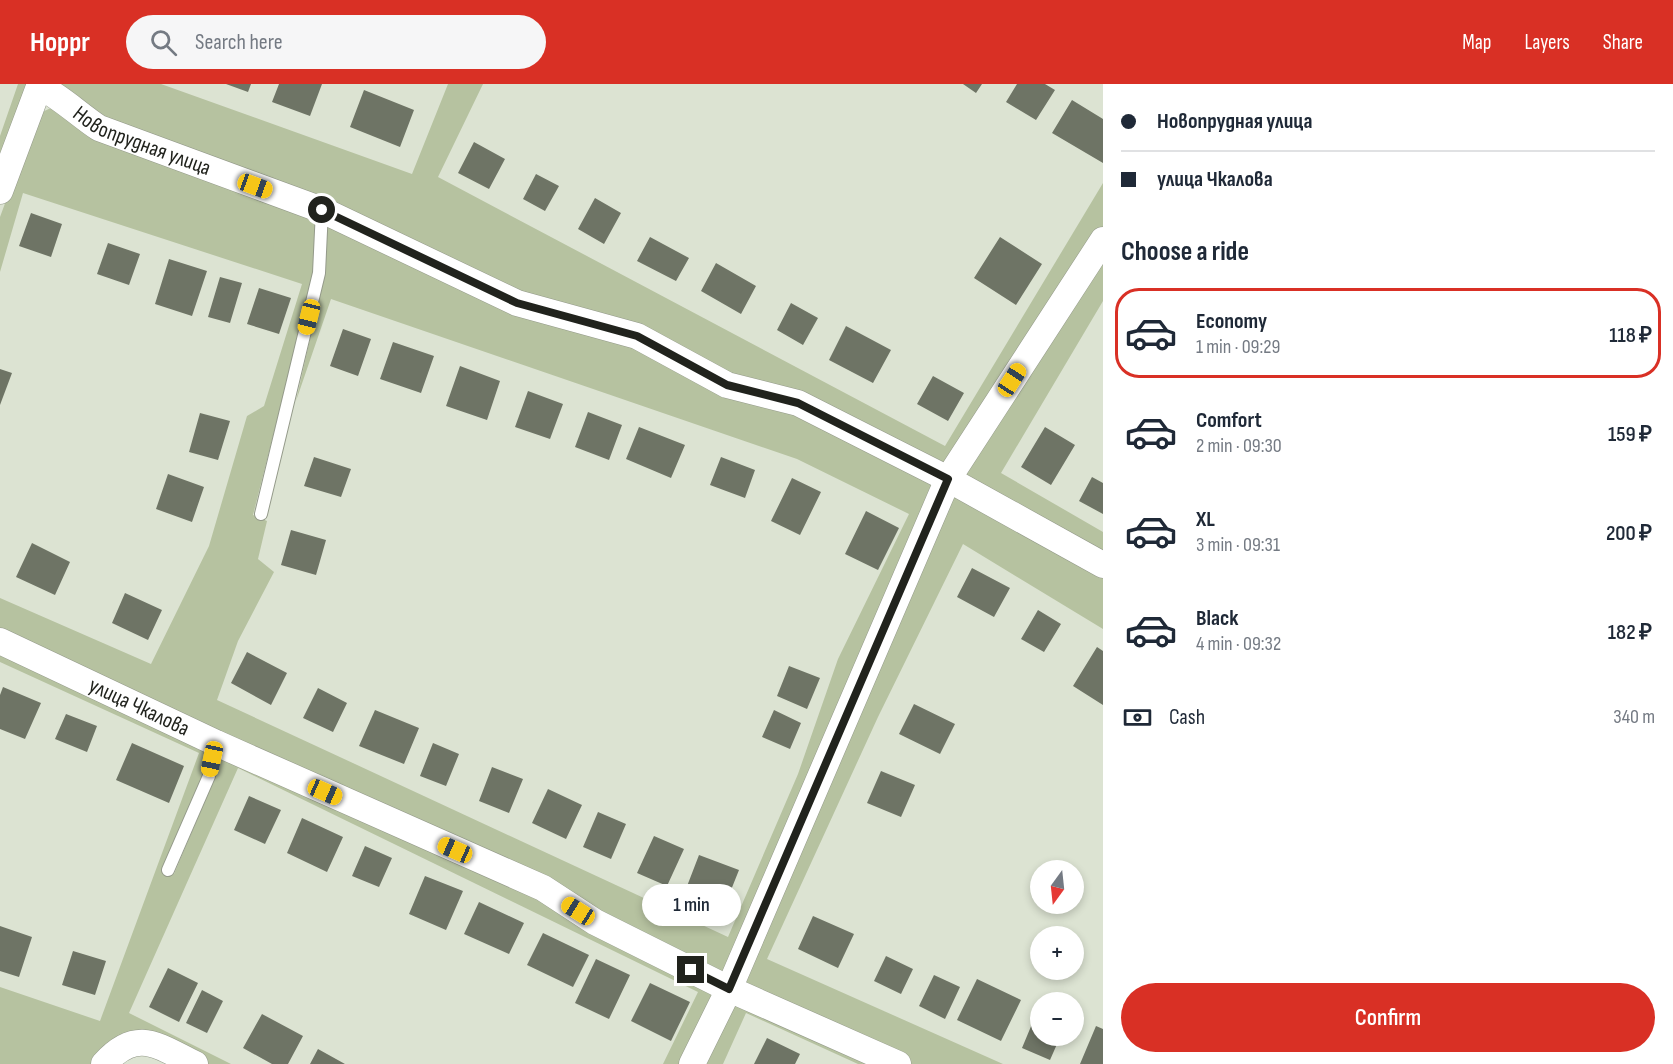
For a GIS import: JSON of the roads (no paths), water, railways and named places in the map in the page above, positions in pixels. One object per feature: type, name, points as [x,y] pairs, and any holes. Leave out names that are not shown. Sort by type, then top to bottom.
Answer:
[{"type":"street","points":[[0,191],[39,85]]},
{"type":"street","name":"Новопрудная улица","points":[[39,85],[57,95],[77,114],[99,128],[322,210],[517,303],[637,336],[727,385],[798,403],[948,479],[1103,565]]},
{"type":"street","points":[[692,1064],[729,989],[948,479],[1103,240]]},
{"type":"street","name":"улица Чкалова","points":[[0,640],[216,743],[543,888],[596,922],[729,989],[898,1064]]},
{"type":"street","points":[[104,1064],[110,1057],[140,1042],[152,1043],[195,1064]]},
{"type":"lane","points":[[261,514],[319,273],[322,210]]},
{"type":"lane","points":[[168,870],[209,776],[216,743]]}]
